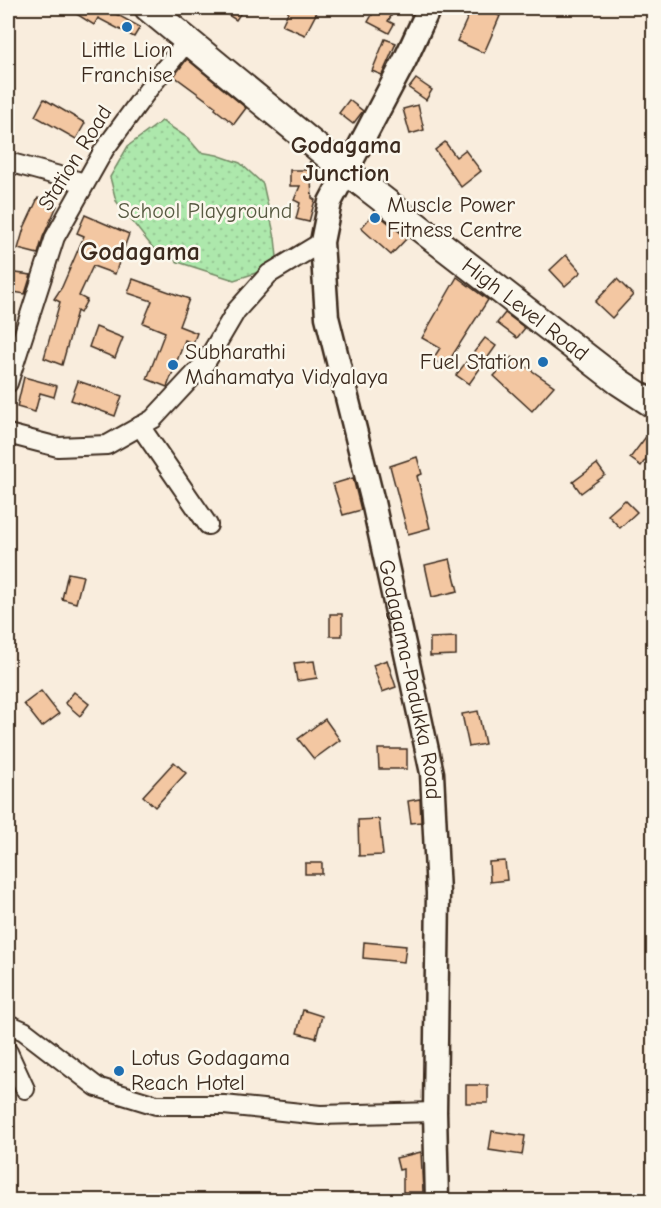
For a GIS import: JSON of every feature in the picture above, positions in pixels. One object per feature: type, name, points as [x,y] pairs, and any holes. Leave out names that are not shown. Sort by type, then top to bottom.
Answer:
[{"type":"highway","name":"High Level Road","points":[[148,8],[346,171],[619,381],[654,405]]},
{"type":"main road","name":"Godagama-Padukka Road","points":[[429,8],[330,202],[322,242],[327,318],[373,502],[432,772],[438,893],[435,1112],[437,1200]]},
{"type":"street","name":"Station Road","points":[[8,383],[55,237],[104,150],[188,40]]},
{"type":"street","points":[[8,162],[85,183]]},
{"type":"street","points":[[8,434],[58,447],[107,445],[153,419],[206,362],[236,311],[269,274],[322,242]]},
{"type":"street","points":[[140,426],[208,525]]},
{"type":"street","points":[[8,1024],[24,1031],[97,1087],[156,1105],[224,1105],[320,1114],[435,1112]]},
{"type":"street","points":[[8,1052],[25,1089]]},
{"type":"green space","name":"School Playground","points":[[162,121],[188,138],[200,152],[240,163],[263,184],[277,257],[262,271],[234,280],[178,262],[153,248],[116,201],[110,177],[128,146]]},
{"type":"building","points":[[67,8],[105,8],[140,27],[134,37],[98,18],[94,25]]},
{"type":"building","points":[[217,8],[244,8],[236,20]]},
{"type":"building","points":[[290,8],[319,8],[305,35],[282,25]]},
{"type":"building","points":[[376,8],[396,8],[388,21],[394,24],[389,33],[368,22]]},
{"type":"building","points":[[472,8],[484,8],[500,16],[484,53],[457,41]]},
{"type":"building","points":[[385,39],[396,43],[382,75],[372,71]]},
{"type":"building","points":[[187,59],[246,108],[234,124],[215,109],[216,107],[174,76]]},
{"type":"building","points":[[416,79],[432,90],[426,100],[409,88]]},
{"type":"building","points":[[44,99],[85,123],[76,139],[35,116]]},
{"type":"building","points":[[349,100],[363,111],[353,124],[339,113]]},
{"type":"building","points":[[418,105],[424,130],[410,134],[403,109]]},
{"type":"building","points":[[445,142],[456,157],[465,150],[481,171],[461,187],[435,150]]},
{"type":"building","points":[[310,161],[312,198],[315,200],[309,222],[296,219],[300,203],[294,200],[300,186],[290,186],[290,170],[306,170]]},
{"type":"building","points":[[38,198],[57,206],[38,254],[18,249],[24,228]]},
{"type":"building","points":[[375,212],[407,238],[391,255],[361,228]]},
{"type":"building","points":[[85,215],[129,234],[115,274],[93,266],[79,296],[87,300],[80,313],[77,311],[62,365],[44,358],[60,302],[54,299],[62,287],[84,236],[77,233]]},
{"type":"building","points":[[566,255],[581,272],[565,286],[550,270]]},
{"type":"building","points":[[8,272],[31,275],[25,294],[8,291]]},
{"type":"building","points":[[457,277],[488,300],[445,367],[433,359],[440,348],[422,338]]},
{"type":"building","points":[[133,279],[189,299],[179,326],[197,333],[193,343],[185,340],[167,387],[147,379],[165,332],[143,323],[152,301],[128,293]]},
{"type":"building","points":[[617,279],[633,295],[612,318],[595,302]]},
{"type":"building","points":[[505,313],[525,328],[517,338],[497,323]]},
{"type":"building","points":[[96,327],[123,338],[115,358],[89,347]]},
{"type":"building","points":[[485,338],[496,346],[469,384],[456,375]]},
{"type":"building","points":[[512,357],[554,386],[532,411],[494,376]]},
{"type":"building","points":[[24,377],[57,386],[54,397],[40,393],[35,412],[17,407]]},
{"type":"building","points":[[78,381],[122,396],[115,416],[71,400]]},
{"type":"building","points":[[654,426],[654,448],[641,466],[630,458]]},
{"type":"building","points":[[417,457],[422,474],[417,476],[430,528],[408,534],[390,466]]},
{"type":"building","points":[[597,464],[605,475],[581,493],[573,482]]},
{"type":"building","points":[[353,478],[361,510],[343,515],[333,484]]},
{"type":"building","points":[[625,500],[637,512],[620,528],[608,515]]},
{"type":"building","points":[[450,559],[458,591],[432,597],[425,565]]},
{"type":"building","points":[[68,573],[83,576],[76,603],[62,599]]},
{"type":"building","points":[[330,614],[342,614],[342,636],[330,636]]},
{"type":"building","points":[[456,637],[456,655],[430,656],[430,638]]},
{"type":"building","points":[[387,660],[396,687],[382,692],[373,665]]},
{"type":"building","points":[[314,661],[317,678],[297,681],[294,663]]},
{"type":"building","points":[[41,691],[59,714],[42,727],[24,704]]},
{"type":"building","points":[[74,692],[89,704],[80,716],[65,703]]},
{"type":"building","points":[[478,711],[485,744],[469,747],[462,714]]},
{"type":"building","points":[[325,719],[340,740],[314,759],[298,739]]},
{"type":"building","points":[[378,749],[407,749],[407,769],[379,769]]},
{"type":"building","points":[[174,762],[186,773],[155,807],[143,796]]},
{"type":"building","points":[[420,799],[421,822],[411,823],[408,801]]},
{"type":"building","points":[[379,819],[383,855],[359,856],[358,820]]},
{"type":"building","points":[[505,861],[507,880],[490,882],[489,862]]},
{"type":"building","points":[[305,863],[322,863],[322,874],[305,874]]},
{"type":"building","points":[[364,942],[406,946],[404,962],[363,958]]},
{"type":"building","points":[[303,1010],[322,1016],[316,1038],[297,1033]]},
{"type":"building","points":[[466,1085],[488,1085],[488,1103],[466,1103]]},
{"type":"building","points":[[492,1131],[525,1136],[522,1155],[489,1150]]},
{"type":"building","points":[[421,1152],[423,1192],[403,1192],[403,1169],[399,1170],[396,1158]]},
{"type":"place","name":"Little Lion Franchise","points":[[127,27]]},
{"type":"place","name":"Muscle Power Fitness Centre","points":[[375,218]]},
{"type":"place","name":"Fuel Station","points":[[543,362]]},
{"type":"place","name":"Subharathi Mahamatya Vidyalaya","points":[[173,365]]},
{"type":"place","name":"Lotus Godagama Reach Hotel","points":[[119,1071]]},
{"type":"district","name":"Godagama Junction","points":[[346,159]]},
{"type":"district","name":"Godagama","points":[[140,252]]}]
